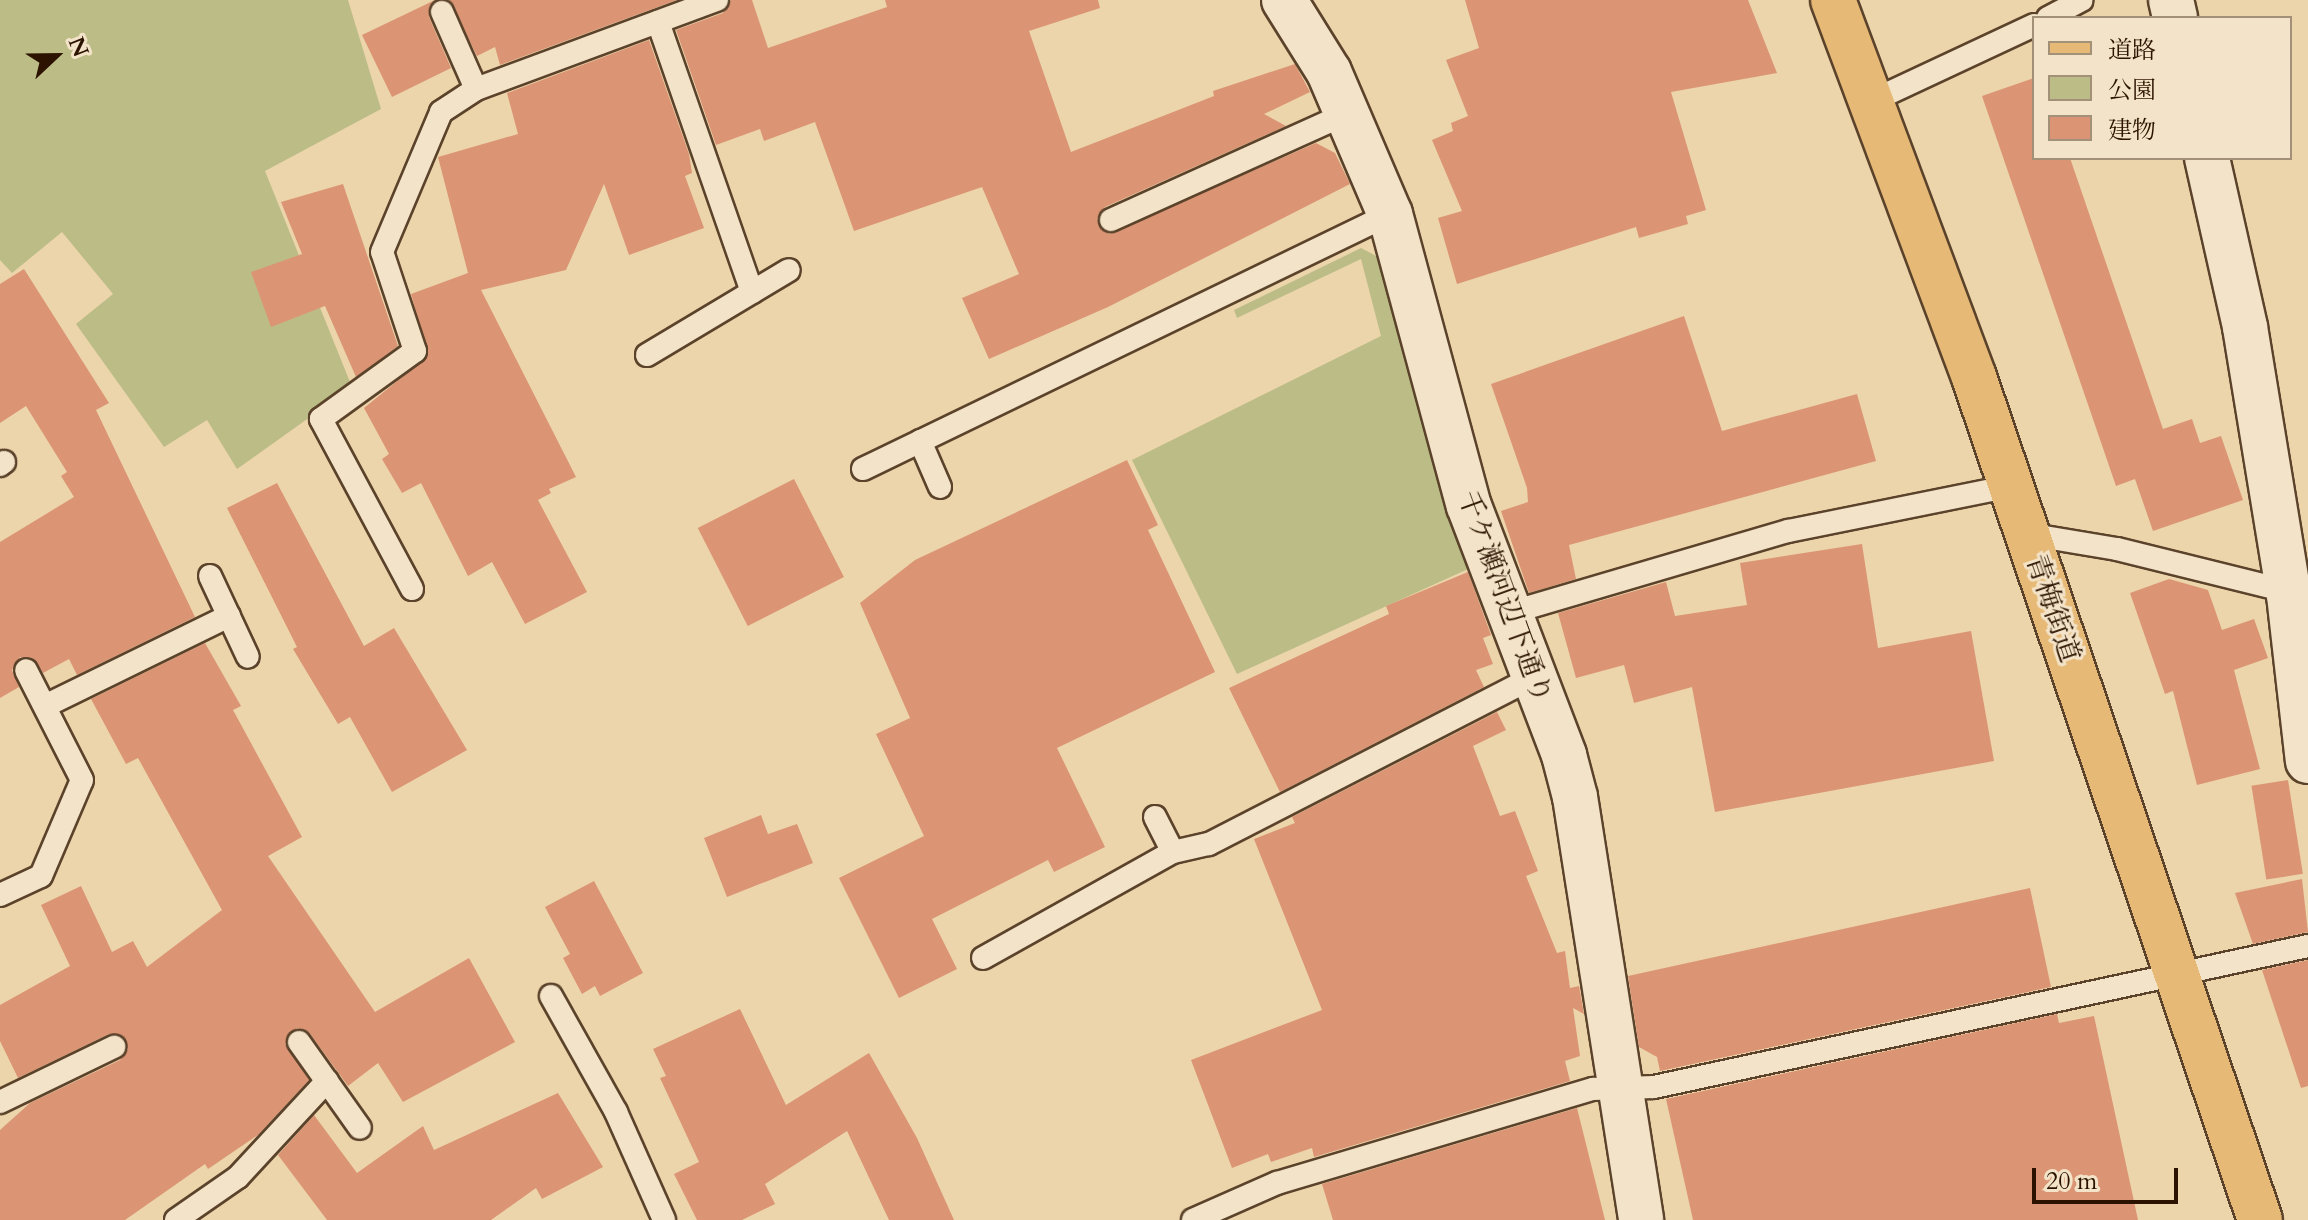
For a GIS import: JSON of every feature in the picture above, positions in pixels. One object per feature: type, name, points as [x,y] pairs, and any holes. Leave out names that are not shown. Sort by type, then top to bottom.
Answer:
[{"type":"main road","name":"青梅街道","points":[[1833,0],[1874,100],[2011,486],[2260,1220]]},
{"type":"street","name":"千ケ瀬河辺下通り","points":[[1284,0],[1348,113],[1390,214],[1461,478],[1575,797],[1617,1088],[1641,1220]]},
{"type":"street","points":[[2207,160],[2245,327],[2298,593],[2308,761]]},
{"type":"lane","points":[[412,589],[321,419],[415,351],[382,252],[441,112],[476,89],[717,0]]},
{"type":"lane","points":[[2052,16],[2082,0]]},
{"type":"lane","points":[[442,12],[476,89]]},
{"type":"lane","points":[[658,22],[752,292]]},
{"type":"lane","points":[[1874,100],[1933,77],[2032,26]]},
{"type":"lane","points":[[1111,220],[1348,113]]},
{"type":"lane","points":[[863,469],[1390,214]]},
{"type":"lane","points":[[647,355],[789,270]]},
{"type":"lane","points":[[920,441],[940,487]]},
{"type":"lane","points":[[1509,613],[1788,531],[2011,486]]},
{"type":"lane","points":[[2027,534],[2117,549],[2298,593]]},
{"type":"lane","points":[[210,576],[248,657]]},
{"type":"lane","points":[[45,706],[229,616]]},
{"type":"lane","points":[[0,895],[41,876],[82,780],[26,670]]},
{"type":"lane","points":[[983,958],[1173,852],[1209,844],[1534,677]]},
{"type":"lane","points":[[1155,817],[1173,852]]},
{"type":"lane","points":[[1193,1220],[1277,1183],[1593,1089],[1654,1087],[2308,946]]},
{"type":"lane","points":[[551,996],[616,1112],[664,1220]]},
{"type":"lane","points":[[299,1042],[360,1128]]},
{"type":"lane","points":[[0,1102],[114,1047]]},
{"type":"lane","points":[[176,1220],[238,1177],[327,1081]]},
{"type":"green space","points":[[0,0],[348,0],[381,109],[265,171],[352,387],[237,469],[207,420],[164,447],[76,324],[113,294],[62,232],[12,273],[0,260]]},
{"type":"green space","points":[[1361,248],[1380,258],[1468,569],[1237,674],[1132,460],[1381,336],[1361,259],[1237,318],[1234,310]]},
{"type":"building","points":[[435,0],[429,17],[451,68],[392,97],[362,35]]},
{"type":"building","points":[[449,0],[677,0],[500,65],[495,47],[477,56]]},
{"type":"building","points":[[731,0],[752,0],[768,48],[887,7],[885,0],[1098,0],[1100,8],[1029,31],[1071,152],[1214,96],[1213,91],[1295,64],[1310,92],[1264,114],[1286,126],[1105,207],[1097,219],[1109,234],[1316,143],[1335,153],[1350,184],[1108,307],[989,359],[962,298],[1019,274],[982,187],[854,231],[815,122],[764,141],[760,129],[716,145],[676,30],[723,13]]},
{"type":"building","points":[[1465,0],[1748,0],[1777,73],[1671,92],[1706,210],[1686,216],[1688,224],[1639,238],[1636,227],[1457,284],[1438,218],[1462,211],[1432,140],[1453,131],[1451,123],[1468,116],[1446,60],[1479,48]]},
{"type":"building","points":[[649,40],[689,154],[692,173],[685,176],[704,228],[629,255],[604,184],[566,270],[481,290],[576,477],[549,489],[551,493],[538,500],[587,592],[525,624],[492,562],[468,576],[421,483],[402,493],[382,459],[389,454],[364,408],[428,356],[411,294],[468,273],[438,157],[518,134],[507,93]]},
{"type":"building","points":[[2032,79],[2032,160],[2071,160],[2163,429],[2192,419],[2200,443],[2221,436],[2243,500],[2153,531],[2135,479],[2116,486],[1982,96]]},
{"type":"building","points":[[343,184],[398,346],[356,377],[325,306],[271,327],[251,272],[302,254],[281,202]]},
{"type":"building","points":[[24,269],[109,403],[96,410],[195,617],[77,675],[69,659],[43,673],[34,659],[20,657],[12,670],[19,687],[0,698],[0,542],[74,497],[61,476],[67,472],[26,406],[0,423],[0,284]]},
{"type":"building","points":[[1684,316],[1722,431],[1857,394],[1876,461],[1569,545],[1576,579],[1529,593],[1501,511],[1528,502],[1527,488],[1491,384]]},
{"type":"building","points":[[1127,460],[1158,525],[1148,530],[1215,672],[1057,748],[1105,847],[1054,872],[1048,860],[932,919],[957,969],[899,998],[839,878],[924,836],[876,734],[910,718],[860,603],[915,560]]},
{"type":"building","points":[[794,479],[844,577],[748,626],[698,528]]},
{"type":"building","points":[[277,483],[364,646],[394,628],[467,750],[392,792],[350,717],[338,724],[293,649],[297,647],[227,508]]},
{"type":"building","points":[[1862,544],[1878,648],[1971,631],[1994,761],[1715,812],[1692,687],[1634,703],[1624,665],[1576,678],[1558,613],[1666,582],[1675,616],[1747,605],[1740,563]]},
{"type":"building","points":[[1468,572],[1491,635],[1483,638],[1493,664],[1476,670],[1484,687],[1280,792],[1229,688],[1389,614],[1386,606]]},
{"type":"building","points":[[2169,579],[2208,590],[2222,630],[2254,619],[2268,658],[2234,670],[2260,769],[2197,785],[2173,691],[2165,694],[2130,593]]},
{"type":"building","points":[[205,643],[241,706],[233,710],[302,837],[268,856],[375,1012],[469,958],[515,1042],[403,1102],[378,1063],[348,1086],[310,1034],[297,1028],[285,1044],[309,1080],[258,1135],[208,1169],[205,1164],[125,1220],[0,1220],[0,1130],[30,1103],[120,1060],[128,1049],[122,1036],[109,1034],[18,1078],[0,1041],[0,1005],[70,966],[41,905],[81,886],[112,952],[133,941],[147,967],[222,910],[138,758],[126,764],[91,699]]},
{"type":"building","points":[[1497,712],[1506,730],[1473,746],[1500,816],[1515,811],[1538,871],[1526,876],[1557,953],[1565,951],[1570,988],[1579,986],[1584,1014],[1573,1008],[1580,1056],[1565,1061],[1570,1081],[1314,1157],[1312,1148],[1271,1162],[1268,1154],[1232,1168],[1191,1060],[1322,1010],[1254,839],[1295,823],[1292,817]]},
{"type":"building","points":[[2288,780],[2303,874],[2266,880],[2251,786]]},
{"type":"building","points":[[761,815],[768,834],[797,824],[813,863],[727,897],[704,838]]},
{"type":"building","points":[[2302,879],[2308,932],[2253,944],[2235,893]]},
{"type":"building","points":[[594,881],[643,973],[600,996],[595,986],[582,994],[563,958],[570,954],[545,907]]},
{"type":"building","points":[[2030,888],[2051,987],[1660,1071],[1657,1057],[1639,1047],[1628,976]]},
{"type":"building","points":[[2308,960],[2308,1086],[2301,1088],[2262,970]]},
{"type":"building","points":[[740,1009],[786,1105],[869,1053],[917,1138],[954,1220],[889,1220],[847,1131],[765,1184],[775,1204],[742,1220],[697,1220],[674,1174],[699,1162],[660,1078],[666,1076],[653,1049]]},
{"type":"building","points":[[2057,1014],[2059,1023],[2094,1016],[2138,1220],[1693,1220],[1666,1099]]},
{"type":"building","points":[[558,1093],[603,1167],[542,1199],[536,1188],[491,1220],[327,1220],[278,1155],[314,1115],[357,1173],[423,1126],[434,1150]]},
{"type":"building","points":[[1577,1108],[1605,1220],[1333,1220],[1322,1184]]}]
